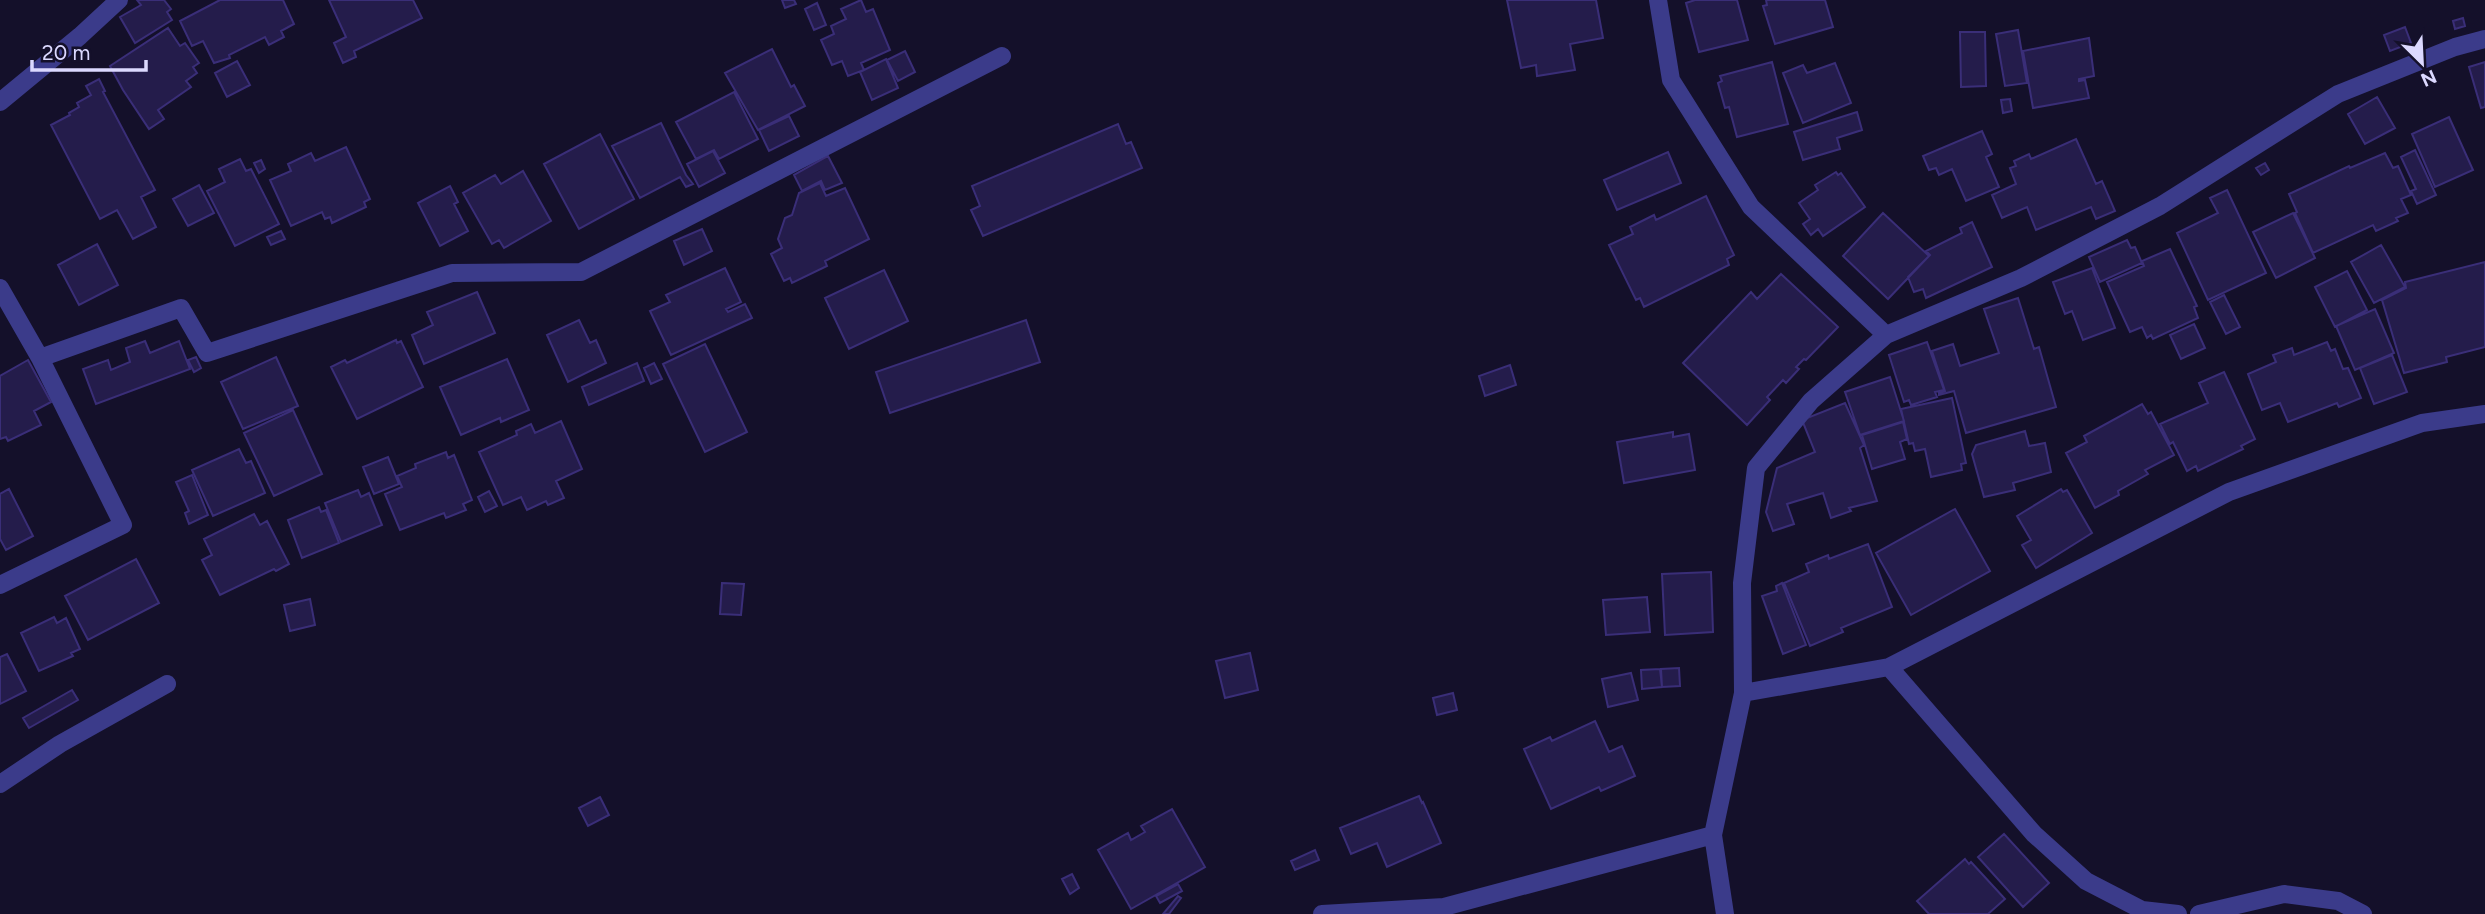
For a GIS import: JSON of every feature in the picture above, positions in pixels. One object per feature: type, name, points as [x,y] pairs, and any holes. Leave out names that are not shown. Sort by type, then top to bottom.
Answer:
[{"type":"street","points":[[0,102],[119,0]]},
{"type":"street","points":[[1658,0],[1671,80],[1751,207],[1886,335]]},
{"type":"street","points":[[1726,914],[1713,835],[1743,694],[1742,583],[1756,468],[1811,401],[1886,335],[2021,278],[2160,206],[2338,94],[2455,47],[2485,39]]},
{"type":"street","points":[[40,358],[181,308],[207,353],[452,273],[581,272],[1002,56]]},
{"type":"street","points":[[0,288],[40,358],[124,525],[0,585]]},
{"type":"street","points":[[1743,694],[1889,667],[2229,492],[2422,424],[2485,414]]},
{"type":"street","points":[[1889,667],[2035,834],[2087,881],[2142,910],[2178,914]]},
{"type":"street","points":[[0,784],[60,744],[167,684]]},
{"type":"street","points":[[1322,914],[1444,907],[1713,835]]},
{"type":"street","points":[[2199,914],[2284,894],[2338,901],[2363,914]]},
{"type":"building","points":[[137,0],[164,0],[171,9],[167,12],[172,20],[135,43],[120,17],[141,5]]},
{"type":"building","points":[[220,0],[283,0],[294,24],[281,31],[284,37],[269,45],[265,37],[229,55],[230,58],[214,63],[203,41],[192,46],[180,21]]},
{"type":"building","points":[[329,0],[413,0],[422,18],[354,51],[356,57],[343,63],[334,43],[346,37]]},
{"type":"building","points":[[782,0],[794,0],[796,4],[785,8]]},
{"type":"building","points":[[861,0],[866,12],[873,9],[890,50],[861,63],[864,70],[848,76],[842,61],[832,65],[821,40],[834,34],[831,26],[846,19],[841,9]]},
{"type":"building","points":[[1507,0],[1596,0],[1603,38],[1570,44],[1575,70],[1537,76],[1536,65],[1521,68]]},
{"type":"building","points":[[1695,0],[1737,0],[1748,40],[1699,52],[1686,3]]},
{"type":"building","points":[[1766,0],[1825,0],[1833,27],[1775,44],[1763,6],[1767,5]]},
{"type":"building","points":[[817,3],[826,25],[814,30],[805,9]]},
{"type":"building","points":[[2463,18],[2465,26],[2455,29],[2453,21]]},
{"type":"building","points":[[2405,27],[2411,43],[2390,51],[2384,35]]},
{"type":"building","points":[[168,28],[180,46],[185,43],[199,63],[193,67],[197,73],[186,81],[191,87],[158,110],[164,119],[149,129],[110,66]]},
{"type":"building","points":[[2018,30],[2027,83],[2005,86],[1996,34]]},
{"type":"building","points":[[1960,32],[1985,32],[1986,86],[1961,87]]},
{"type":"building","points":[[2089,38],[2094,76],[2079,81],[2085,80],[2089,98],[2033,108],[2023,51]]},
{"type":"building","points":[[772,49],[791,87],[794,85],[805,106],[758,130],[725,73]]},
{"type":"building","points":[[905,51],[915,72],[898,81],[887,60]]},
{"type":"building","points":[[886,59],[898,88],[872,100],[860,72]]},
{"type":"building","points":[[237,61],[250,85],[227,97],[215,73]]},
{"type":"building","points":[[1772,62],[1788,124],[1737,137],[1729,107],[1725,108],[1718,83],[1722,81],[1720,76]]},
{"type":"building","points":[[2485,62],[2485,107],[2481,108],[2469,67]]},
{"type":"building","points":[[1835,63],[1851,103],[1803,123],[1783,73],[1803,65],[1807,73]]},
{"type":"building","points":[[99,79],[105,91],[103,92],[155,190],[141,197],[156,227],[133,239],[117,210],[100,219],[51,125],[79,107],[77,103],[91,95],[86,86]]},
{"type":"building","points":[[734,92],[758,139],[719,159],[714,150],[696,159],[676,122]]},
{"type":"building","points":[[2377,97],[2395,128],[2365,144],[2348,114]]},
{"type":"building","points":[[2010,99],[2012,111],[2003,113],[2001,100]]},
{"type":"building","points":[[1857,112],[1862,130],[1837,138],[1840,149],[1803,160],[1794,132]]},
{"type":"building","points":[[789,116],[799,136],[769,151],[759,130]]},
{"type":"building","points":[[2449,117],[2473,170],[2435,187],[2412,134]]},
{"type":"building","points":[[661,123],[693,184],[686,187],[680,177],[640,198],[612,146]]},
{"type":"building","points":[[1118,124],[1126,144],[1131,142],[1142,168],[983,236],[971,210],[980,206],[972,186]]},
{"type":"building","points":[[1982,131],[1992,154],[1986,157],[1999,187],[1966,201],[1952,169],[1939,175],[1936,168],[1929,170],[1923,156]]},
{"type":"building","points":[[600,134],[634,199],[579,229],[544,164]]},
{"type":"building","points":[[2076,139],[2096,184],[2102,181],[2115,211],[2096,219],[2091,207],[2036,230],[2027,207],[2002,218],[1992,195],[2016,184],[2010,168],[2016,166],[2014,161],[2029,154],[2031,159]]},
{"type":"building","points":[[346,147],[370,199],[364,202],[366,207],[332,223],[330,217],[325,219],[322,212],[291,226],[270,180],[291,171],[288,164],[311,153],[315,161]]},
{"type":"building","points":[[2415,150],[2436,195],[2417,204],[2411,191],[2416,189],[2401,157]]},
{"type":"building","points":[[713,151],[725,173],[699,187],[687,164]]},
{"type":"building","points":[[1668,152],[1681,183],[1617,210],[1604,180]]},
{"type":"building","points":[[2385,153],[2393,168],[2398,166],[2411,195],[2401,199],[2408,213],[2376,231],[2373,225],[2313,253],[2289,194],[2349,166],[2350,168]]},
{"type":"building","points":[[828,156],[842,183],[825,190],[821,181],[802,191],[794,175]]},
{"type":"building","points":[[240,159],[246,171],[251,169],[279,224],[235,246],[207,191],[225,182],[219,169]]},
{"type":"building","points":[[261,160],[265,169],[259,173],[254,163]]},
{"type":"building","points":[[2265,163],[2269,170],[2261,175],[2256,168]]},
{"type":"building","points":[[523,171],[551,221],[504,248],[499,240],[492,244],[463,193],[495,175],[501,184]]},
{"type":"building","points":[[1836,172],[1838,175],[1841,173],[1865,207],[1823,236],[1818,229],[1811,235],[1803,224],[1810,219],[1799,203],[1818,190],[1815,185]]},
{"type":"building","points":[[820,183],[826,196],[845,188],[869,239],[825,261],[827,266],[792,283],[790,278],[784,281],[771,254],[782,248],[778,239],[785,218],[792,215],[799,193]]},
{"type":"building","points":[[199,185],[214,213],[188,226],[173,199]]},
{"type":"building","points":[[450,186],[458,202],[454,204],[468,231],[440,246],[418,203]]},
{"type":"building","points":[[2227,190],[2266,273],[2208,300],[2177,233],[2218,213],[2210,198]]},
{"type":"building","points":[[1706,196],[1734,255],[1727,259],[1729,265],[1644,307],[1640,298],[1636,300],[1609,245],[1633,234],[1630,227],[1654,215],[1656,220]]},
{"type":"building","points":[[1883,213],[1929,256],[1888,299],[1843,256]]},
{"type":"building","points":[[2293,213],[2315,258],[2276,278],[2253,232]]},
{"type":"building","points":[[1972,222],[1992,267],[1926,298],[1923,289],[1914,292],[1908,277],[1930,255],[1926,251],[1962,233],[1960,228]]},
{"type":"building","points":[[702,229],[712,251],[684,265],[674,241]]},
{"type":"building","points":[[281,231],[285,239],[271,245],[267,237]]},
{"type":"building","points":[[2127,240],[2131,248],[2135,247],[2142,263],[2100,282],[2089,257]]},
{"type":"building","points":[[97,244],[118,285],[79,305],[58,265]]},
{"type":"building","points":[[2381,245],[2405,287],[2374,303],[2351,262]]},
{"type":"building","points":[[2170,249],[2197,306],[2194,307],[2198,318],[2153,339],[2151,335],[2147,338],[2142,327],[2130,332],[2107,282],[2144,266],[2142,261]]},
{"type":"building","points":[[2485,262],[2485,347],[2446,357],[2447,362],[2404,373],[2382,300],[2406,288],[2405,282]]},
{"type":"building","points":[[725,268],[741,302],[726,309],[728,312],[745,304],[752,318],[671,355],[650,311],[670,302],[666,295]]},
{"type":"building","points":[[2092,268],[2115,328],[2083,340],[2072,311],[2065,314],[2053,282]]},
{"type":"building","points":[[884,270],[908,321],[849,349],[825,298]]},
{"type":"building","points":[[2347,271],[2367,310],[2335,327],[2315,287]]},
{"type":"building","points":[[1781,274],[1838,327],[1796,367],[1799,369],[1786,383],[1783,380],[1767,397],[1770,400],[1747,425],[1683,363],[1751,292],[1757,299]]},
{"type":"building","points":[[477,292],[495,333],[424,364],[412,335],[433,325],[427,312]]},
{"type":"building","points":[[2224,295],[2240,327],[2226,334],[2210,302]]},
{"type":"building","points":[[2018,298],[2034,349],[2039,347],[2056,407],[1966,433],[1954,391],[1939,395],[1945,391],[1932,351],[1953,344],[1960,366],[1999,353],[1984,309]]},
{"type":"building","points":[[2375,309],[2394,353],[2355,370],[2336,326]]},
{"type":"building","points":[[579,320],[590,343],[596,340],[606,363],[568,382],[547,335]]},
{"type":"building","points":[[1026,320],[1040,362],[890,413],[876,372]]},
{"type":"building","points":[[2194,324],[2205,348],[2181,359],[2170,335]]},
{"type":"building","points":[[396,340],[397,343],[401,341],[423,387],[357,419],[331,367],[345,360],[347,363]]},
{"type":"building","points":[[145,341],[150,353],[179,341],[190,369],[96,404],[83,369],[108,360],[111,370],[130,362],[126,348]]},
{"type":"building","points":[[1927,342],[1944,390],[1935,392],[1937,397],[1911,405],[1909,400],[1904,402],[1889,355]]},
{"type":"building","points":[[2327,342],[2331,351],[2335,349],[2343,369],[2348,368],[2361,398],[2339,407],[2337,403],[2288,422],[2280,403],[2262,410],[2248,374],[2276,362],[2273,355],[2292,348],[2294,355]]},
{"type":"building","points":[[705,344],[747,432],[705,452],[663,364]]},
{"type":"building","points":[[2392,355],[2407,392],[2374,404],[2360,368]]},
{"type":"building","points":[[196,357],[201,368],[194,372],[188,360]]},
{"type":"building","points":[[276,357],[298,406],[243,429],[221,382]]},
{"type":"building","points":[[507,359],[529,410],[501,422],[500,418],[461,435],[440,387]]},
{"type":"building","points":[[28,360],[51,402],[34,411],[41,425],[8,441],[6,437],[0,439],[0,376]]},
{"type":"building","points":[[637,363],[644,381],[589,405],[582,387]]},
{"type":"building","points":[[654,363],[662,379],[651,384],[644,368]]},
{"type":"building","points":[[1510,365],[1516,385],[1485,396],[1479,376]]},
{"type":"building","points":[[2224,372],[2255,439],[2241,446],[2243,449],[2198,471],[2196,466],[2187,471],[2173,442],[2170,444],[2160,424],[2208,403],[2199,383]]},
{"type":"building","points":[[1890,377],[1904,421],[1860,435],[1845,392]]},
{"type":"building","points":[[1952,398],[1966,463],[1961,464],[1962,470],[1931,477],[1925,449],[1915,451],[1913,443],[1909,444],[1901,409]]},
{"type":"building","points":[[1845,403],[1864,445],[1860,448],[1877,501],[1849,508],[1851,511],[1831,518],[1823,493],[1787,504],[1794,524],[1773,531],[1766,512],[1777,468],[1815,452],[1802,420]]},
{"type":"building","points":[[2142,404],[2148,414],[2151,412],[2174,455],[2145,470],[2148,474],[2095,508],[2066,453],[2087,442],[2084,436]]},
{"type":"building","points":[[293,410],[322,474],[274,496],[244,433]]},
{"type":"building","points":[[561,421],[582,469],[556,481],[564,498],[548,505],[546,501],[527,510],[521,497],[503,505],[479,452],[517,435],[516,431],[531,424],[535,433]]},
{"type":"building","points":[[1903,422],[1907,439],[1900,442],[1905,459],[1872,469],[1862,435]]},
{"type":"building","points":[[2025,431],[2029,446],[2045,443],[2051,472],[2013,483],[2015,490],[1984,497],[1972,454],[1976,445]]},
{"type":"building","points":[[1673,432],[1673,437],[1689,434],[1695,470],[1624,483],[1617,442]]},
{"type":"building","points":[[239,449],[246,463],[251,461],[265,493],[213,516],[192,470]]},
{"type":"building","points":[[446,452],[448,458],[454,455],[472,500],[463,504],[466,510],[446,518],[444,513],[400,530],[385,494],[402,487],[397,476],[416,468],[415,464]]},
{"type":"building","points":[[388,457],[399,484],[374,494],[363,467]]},
{"type":"building","points":[[192,475],[208,515],[189,524],[185,513],[189,511],[176,482]]},
{"type":"building","points":[[9,489],[33,536],[6,550],[0,539],[0,494]]},
{"type":"building","points":[[2061,489],[2063,492],[2067,490],[2092,533],[2036,568],[2022,545],[2031,540],[2017,516]]},
{"type":"building","points":[[358,490],[361,497],[369,493],[382,525],[341,542],[325,503]]},
{"type":"building","points":[[489,491],[497,506],[485,512],[478,497]]},
{"type":"building","points":[[319,507],[321,512],[326,510],[339,543],[302,558],[288,520]]},
{"type":"building","points":[[1955,509],[1990,571],[1911,615],[1876,553]]},
{"type":"building","points":[[254,514],[260,525],[267,521],[289,564],[220,595],[202,560],[212,555],[204,539]]},
{"type":"building","points":[[1868,544],[1892,607],[1841,628],[1843,632],[1810,646],[1784,583],[1809,572],[1806,564],[1828,555],[1829,559]]},
{"type":"building","points":[[136,559],[159,603],[88,640],[65,596]]},
{"type":"building","points":[[1711,572],[1713,632],[1665,635],[1662,574]]},
{"type":"building","points":[[722,583],[744,584],[741,615],[720,614]]},
{"type":"building","points":[[1782,583],[1806,645],[1783,654],[1762,596],[1777,591],[1776,586]]},
{"type":"building","points":[[1647,597],[1650,632],[1606,635],[1603,600]]},
{"type":"building","points":[[310,599],[315,625],[290,631],[284,605]]},
{"type":"building","points":[[54,617],[57,623],[66,618],[80,649],[71,653],[73,656],[39,671],[21,633]]},
{"type":"building","points":[[1250,653],[1258,690],[1225,698],[1216,661]]},
{"type":"building","points":[[7,654],[26,691],[0,704],[0,657]]},
{"type":"building","points":[[1679,668],[1680,686],[1662,687],[1661,669]]},
{"type":"building","points":[[1660,669],[1662,687],[1642,689],[1641,670]]},
{"type":"building","points":[[1631,673],[1638,700],[1608,707],[1602,679]]},
{"type":"building","points":[[72,690],[78,700],[29,728],[23,718]]},
{"type":"building","points":[[1453,693],[1457,710],[1437,715],[1433,698]]},
{"type":"building","points":[[1595,721],[1609,752],[1622,746],[1635,776],[1601,791],[1599,787],[1551,809],[1524,749],[1550,737],[1552,741]]},
{"type":"building","points":[[1419,796],[1441,843],[1387,867],[1377,843],[1351,854],[1340,828]]},
{"type":"building","points":[[600,797],[609,815],[588,826],[579,808]]},
{"type":"building","points":[[1172,809],[1205,867],[1131,909],[1098,850],[1128,833],[1131,840],[1145,832],[1141,826]]},
{"type":"building","points":[[2004,834],[2049,883],[2023,907],[1978,857]]},
{"type":"building","points":[[1315,850],[1319,860],[1295,870],[1291,861]]},
{"type":"building","points":[[1965,859],[1969,864],[1971,862],[2005,899],[1988,914],[1929,914],[1917,901]]},
{"type":"building","points":[[1072,874],[1079,888],[1070,894],[1062,879]]},
{"type":"building","points":[[1178,884],[1182,891],[1160,903],[1156,896]]},
{"type":"building","points":[[1178,896],[1181,898],[1169,914],[1163,914]]}]
